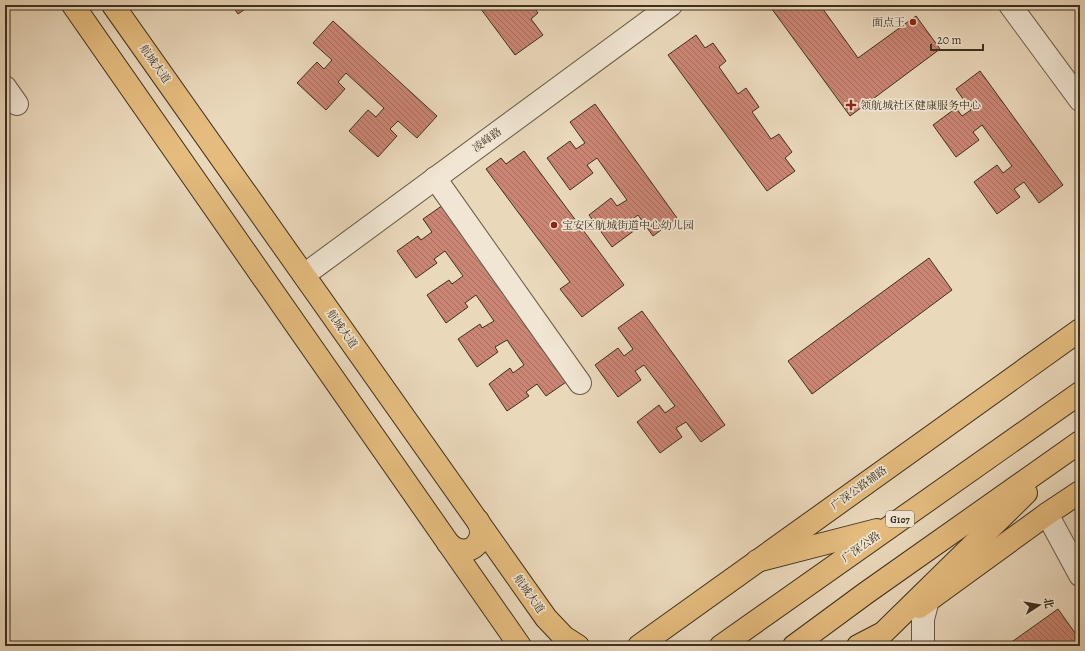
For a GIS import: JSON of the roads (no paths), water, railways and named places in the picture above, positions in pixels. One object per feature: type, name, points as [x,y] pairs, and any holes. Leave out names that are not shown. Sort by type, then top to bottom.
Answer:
[{"type":"main road","points":[[72,5],[520,646]]},
{"type":"main road","name":"航城大道","points":[[117,10],[546,618],[564,637],[578,646]]},
{"type":"main road","name":"广深公路辅路","points":[[639,646],[1080,330]]},
{"type":"main road","name":"广深公路","points":[[721,646],[1080,393]]},
{"type":"main road","points":[[874,640],[1076,445]]},
{"type":"main road","points":[[794,646],[866,593],[1076,445]]},
{"type":"main road","points":[[858,646],[874,640],[1046,514],[1080,492]]},
{"type":"main road","points":[[448,543],[452,548],[458,550],[469,550],[474,547],[481,538],[482,532],[478,521]]},
{"type":"main road","points":[[757,561],[890,526]]},
{"type":"street","name":"凌峰路","points":[[304,275],[671,5]]},
{"type":"street","points":[[1010,5],[1080,100]]},
{"type":"street","points":[[435,178],[580,383]]},
{"type":"street","points":[[1046,514],[1080,575]]},
{"type":"street","points":[[923,646],[923,619],[928,600]]},
{"type":"place","name":"面点王","points":[[913,22]]},
{"type":"place","name":"领航城社区健康服务中心","points":[[851,105]]},
{"type":"place","name":"宝安区航城街道中心幼儿园","points":[[554,225]]}]
